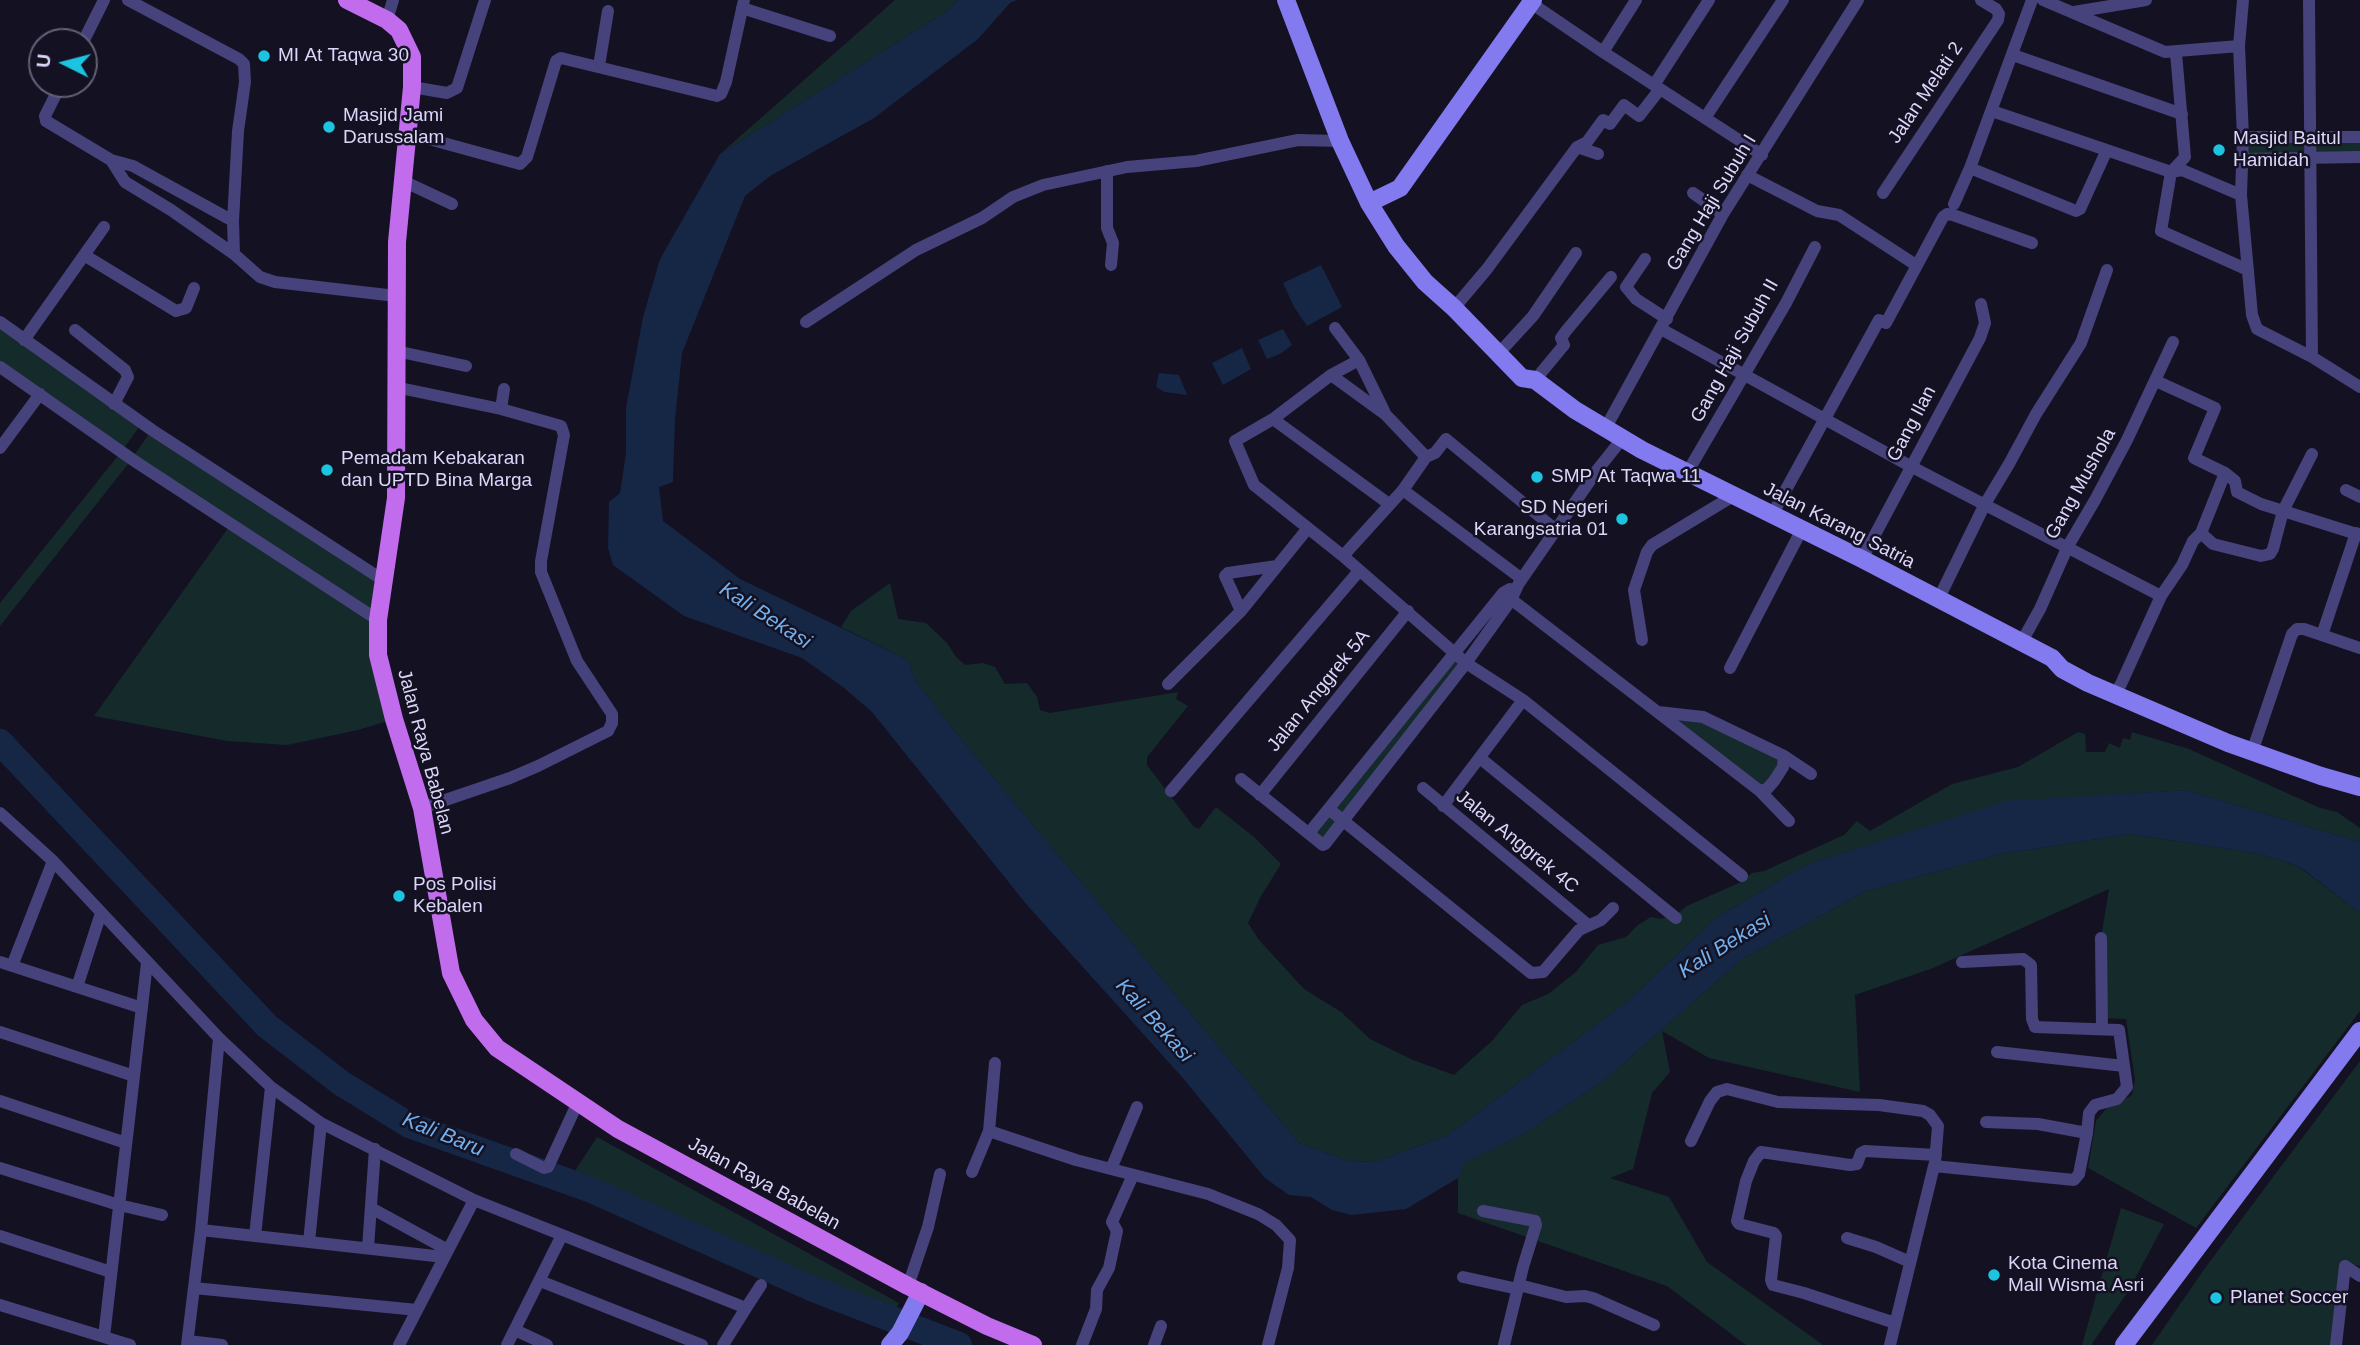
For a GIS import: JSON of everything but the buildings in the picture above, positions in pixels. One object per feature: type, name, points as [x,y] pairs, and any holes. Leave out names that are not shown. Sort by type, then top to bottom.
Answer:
[{"type":"main road","name":"Jalan Raya Babelan","points":[[347,0],[387,20],[399,30],[412,57],[412,88],[397,242],[396,498],[377,621],[378,655],[394,719],[422,808],[451,973],[474,1020],[497,1048],[618,1129],[915,1289],[987,1326],[1033,1345]]},
{"type":"street","points":[[90,28],[104,0]]},
{"type":"street","points":[[128,0],[244,64],[245,82],[238,131],[233,221],[234,254]]},
{"type":"street","points":[[387,20],[393,0]]},
{"type":"street","points":[[412,88],[447,93],[457,88],[485,0]]},
{"type":"street","name":"Jalan Karang Satria","points":[[1286,0],[1340,141],[1369,203],[1396,246],[1425,282],[1522,378],[1535,380],[1575,410],[1622,439],[1862,559],[2052,658],[2062,669],[2114,695],[2252,752],[2360,787]]},
{"type":"street","points":[[1603,52],[1636,0]]},
{"type":"street","points":[[1454,308],[1487,270],[1577,147],[1587,142],[1603,120],[1610,124],[1624,105],[1639,116],[1642,114],[1709,0]]},
{"type":"street","points":[[1705,118],[1783,0]]},
{"type":"street","name":"Gang Haji Subuh I","points":[[1605,429],[1746,175],[1762,155],[1858,0]]},
{"type":"street","name":"Jalan Melati 2","points":[[1883,193],[1998,20],[1996,9],[1981,0]]},
{"type":"street","points":[[1954,204],[1992,111],[2032,0]]},
{"type":"street","points":[[2043,0],[2165,52],[2239,46]]},
{"type":"street","points":[[2073,12],[2146,0]]},
{"type":"street","points":[[2243,0],[2239,46],[2243,137],[2241,195],[2252,315],[2257,330],[2312,357],[2360,387]]},
{"type":"street","points":[[2309,0],[2312,357]]},
{"type":"street","points":[[1369,203],[1400,188],[1532,1],[1603,52],[1762,155]]},
{"type":"street","points":[[407,133],[520,164],[527,157],[556,61],[561,58],[718,96],[726,82],[743,4],[830,36]]},
{"type":"street","points":[[599,66],[608,11]]},
{"type":"street","points":[[2176,53],[2185,157],[2171,172],[2161,231],[2248,270]]},
{"type":"street","points":[[2013,55],[2182,114]]},
{"type":"street","points":[[54,98],[45,116],[46,121],[111,160],[133,166],[233,221]]},
{"type":"street","points":[[1992,111],[2106,152],[2171,172],[2182,170],[2241,195]]},
{"type":"street","points":[[2243,137],[2360,137]]},
{"type":"street","points":[[806,322],[916,250],[982,218],[1013,197],[1042,185],[1127,167],[1196,161],[1298,140],[1340,141]]},
{"type":"street","points":[[1577,147],[1598,154]]},
{"type":"street","points":[[1970,168],[2076,211],[2080,209],[2106,152]]},
{"type":"street","points":[[2243,159],[2360,158]]},
{"type":"street","points":[[111,160],[125,182],[234,254],[260,277],[275,282],[396,296]]},
{"type":"street","points":[[1107,171],[1107,228],[1113,243],[1111,265]]},
{"type":"street","points":[[1746,175],[1816,211],[1839,215],[1916,265]]},
{"type":"street","points":[[403,181],[452,204]]},
{"type":"street","points":[[171,210],[181,191]]},
{"type":"street","points":[[1693,193],[1723,214]]},
{"type":"street","points":[[1772,515],[1879,320],[1886,323],[1916,265],[1947,214],[2032,243]]},
{"type":"street","points":[[24,340],[104,227]]},
{"type":"street","name":"Gang Haji Subuh II","points":[[1687,473],[1786,303],[1815,247]]},
{"type":"street","points":[[1499,353],[1533,316],[1576,253]]},
{"type":"street","points":[[84,255],[168,309],[176,311],[186,308],[194,288]]},
{"type":"street","points":[[1645,259],[1626,287],[1664,324],[1743,375],[1912,467],[2161,596]]},
{"type":"street","points":[[1938,600],[1985,504],[2036,414],[2081,343],[2107,270]]},
{"type":"street","points":[[1535,380],[1564,345],[1562,338],[1566,331],[1611,276]]},
{"type":"street","name":"Gang Ilan","points":[[1862,559],[1980,338],[1985,323],[1981,304]]},
{"type":"street","points":[[0,323],[114,404],[383,580]]},
{"type":"street","points":[[1335,328],[1336,333],[1359,360],[1386,415]]},
{"type":"street","points":[[75,330],[125,370],[128,377],[114,404]]},
{"type":"street","name":"Gang Mushola","points":[[2021,643],[2040,609],[2068,546],[2108,476],[2156,381],[2173,342]]},
{"type":"street","points":[[396,351],[466,366]]},
{"type":"street","points":[[1359,360],[1331,375],[1273,419],[1236,441],[1254,485],[1343,556],[1466,663],[1523,700],[1742,876]]},
{"type":"street","points":[[0,367],[136,462],[377,621]]},
{"type":"street","points":[[1331,375],[1386,415],[1426,457]]},
{"type":"street","points":[[2156,381],[2215,408],[2194,458],[2225,473],[2235,481],[2237,492],[2261,504],[2358,534],[2322,635]]},
{"type":"street","points":[[395,387],[561,426],[564,435],[541,572],[577,661],[612,714],[608,731],[529,770],[422,808]]},
{"type":"street","points":[[501,410],[504,390]]},
{"type":"street","points":[[0,448],[40,394]]},
{"type":"street","points":[[1273,419],[1389,504]]},
{"type":"street","points":[[1343,556],[1402,490],[1426,457],[1435,453],[1446,439],[1556,530]]},
{"type":"street","points":[[1309,833],[1456,652],[1520,581],[1622,439]]},
{"type":"street","points":[[2201,533],[2213,544],[2261,556],[2270,554],[2283,511],[2312,454]]},
{"type":"street","points":[[2114,695],[2161,596],[2182,565],[2193,541],[2201,533],[2225,473]]},
{"type":"street","points":[[1402,490],[1520,581]]},
{"type":"street","points":[[1642,640],[1634,590],[1647,552],[1652,545],[1733,496]]},
{"type":"street","points":[[1168,684],[1241,611],[1308,528]]},
{"type":"street","points":[[1730,668],[1802,529]]},
{"type":"street","points":[[1241,611],[1225,576],[1228,573],[1277,565]]},
{"type":"street","points":[[1171,791],[1359,570]]},
{"type":"street","points":[[1241,779],[1323,845],[1344,822],[1466,663],[1507,597]]},
{"type":"street","points":[[1507,597],[1760,791],[1789,821]]},
{"type":"street","name":"Jalan Anggrek 5A","points":[[1260,795],[1408,611]]},
{"type":"street","points":[[2252,752],[2292,634],[2297,629],[2360,648]]},
{"type":"street","points":[[1443,806],[1523,700]]},
{"type":"street","points":[[1657,712],[1703,717],[1784,756],[1811,775]]},
{"type":"street","points":[[1760,791],[1768,789],[1774,782],[1783,767],[1784,756]]},
{"type":"street","points":[[1480,758],[1676,918]]},
{"type":"street","name":"Jalan Anggrek 4C","points":[[1423,788],[1587,924]]},
{"type":"street","points":[[1330,810],[1531,973],[1543,972],[1578,930],[1601,920],[1613,908]]},
{"type":"street","points":[[0,813],[53,861],[219,1038],[271,1087],[321,1123],[474,1200],[746,1308]]},
{"type":"street","points":[[53,861],[6,964],[142,1008]]},
{"type":"street","points":[[77,987],[101,913]]},
{"type":"street","points":[[2101,938],[2102,1028]]},
{"type":"street","points":[[1895,1323],[1773,1285],[1771,1280],[1776,1236],[1737,1222],[1746,1181],[1754,1161],[1761,1153],[1850,1165],[1857,1164],[1861,1153],[1865,1151],[2074,1180],[2079,1174],[2089,1113],[2095,1105],[2117,1099],[2127,1087],[2119,1030],[2035,1027],[2032,1019],[2031,965],[2027,961],[2011,959],[1962,962]]},
{"type":"street","points":[[104,1337],[147,963]]},
{"type":"street","points":[[2124,1345],[2360,1031]]},
{"type":"street","points":[[0,1032],[134,1076]]},
{"type":"street","points":[[219,1038],[188,1343],[222,1345]]},
{"type":"street","points":[[1997,1052],[2124,1066]]},
{"type":"street","points":[[972,1172],[989,1131],[995,1063]]},
{"type":"street","points":[[255,1236],[271,1087]]},
{"type":"street","points":[[1691,1141],[1710,1101],[1717,1092],[1727,1089],[1778,1102],[1879,1105],[1923,1111],[1930,1115],[1938,1126],[1935,1161],[1890,1345]]},
{"type":"street","points":[[0,1101],[126,1143]]},
{"type":"street","points":[[516,1154],[544,1168],[548,1167],[578,1102]]},
{"type":"street","points":[[1111,1169],[1137,1107]]},
{"type":"street","points":[[1986,1122],[2038,1124],[2087,1133]]},
{"type":"street","points":[[309,1242],[321,1123]]},
{"type":"street","points":[[989,1131],[1076,1160],[1208,1194],[1258,1214],[1276,1225],[1290,1240],[1288,1268],[1268,1345]]},
{"type":"street","points":[[368,1248],[374,1149]]},
{"type":"street","points":[[0,1168],[119,1205],[162,1215]]},
{"type":"street","points":[[895,1339],[910,1312],[940,1174]]},
{"type":"street","points":[[1082,1345],[1096,1309],[1097,1290],[1109,1268],[1117,1231],[1112,1222],[1133,1175]]},
{"type":"street","points":[[399,1345],[474,1200]]},
{"type":"street","points":[[371,1208],[446,1253]]},
{"type":"street","points":[[1483,1211],[1535,1221],[1536,1225],[1504,1345]]},
{"type":"street","points":[[201,1230],[368,1248],[446,1253]]},
{"type":"street","points":[[507,1345],[562,1235]]},
{"type":"street","points":[[0,1236],[111,1272]]},
{"type":"street","points":[[1847,1238],[1910,1262]]},
{"type":"street","points":[[2336,1345],[2345,1266],[2360,1276]]},
{"type":"street","points":[[1463,1277],[1566,1297],[1593,1298],[1654,1325]]},
{"type":"street","points":[[540,1280],[702,1345]]},
{"type":"street","points":[[723,1345],[761,1286]]},
{"type":"street","points":[[194,1287],[417,1310]]},
{"type":"street","points":[[0,1305],[130,1345]]},
{"type":"street","points":[[1154,1345],[1161,1326]]},
{"type":"street","points":[[515,1330],[547,1345]]},
{"type":"green space","points":[[895,0],[958,0],[947,11],[720,154]]},
{"type":"green space","points":[[2243,137],[2360,137],[2360,157],[2243,159]]},
{"type":"green space","points":[[0,322],[142,423],[122,451],[132,458],[152,430],[383,580],[378,620],[394,719],[358,730],[287,745],[227,741],[94,716],[231,524],[132,459],[0,626],[0,603],[121,452],[0,367]]},
{"type":"green space","points":[[890,583],[898,619],[926,623],[965,665],[983,663],[995,667],[1005,684],[1027,683],[1037,697],[1040,710],[1050,713],[1178,692],[1176,699],[1188,706],[1147,757],[1147,765],[1194,827],[1199,829],[1216,807],[1254,837],[1281,864],[1248,923],[1259,940],[1304,989],[1341,1012],[1370,1039],[1413,1060],[1454,1075],[1492,1041],[1522,1005],[1548,994],[1576,972],[1598,945],[1626,937],[1651,917],[1661,919],[1678,913],[1687,906],[1741,882],[1752,873],[1764,871],[1844,835],[1857,821],[1870,831],[1952,784],[2018,767],[2078,732],[2085,734],[2086,752],[2105,752],[2109,743],[2120,748],[2123,738],[2130,740],[2132,732],[2189,749],[2320,808],[2337,812],[2360,828],[2360,842],[2185,790],[2005,802],[1806,865],[1716,918],[1627,1002],[1448,1135],[1375,1162],[1348,1161],[1299,1143],[962,740],[915,680],[908,660],[841,627],[851,611]]},
{"type":"green space","points":[[1456,652],[1466,663],[1325,844],[1309,833]]},
{"type":"green space","points":[[1658,712],[1703,717],[1784,756],[1767,789]]},
{"type":"green space","points":[[2130,834],[2261,854],[2299,867],[2360,913],[2360,1011],[2196,1228],[2088,1168],[2096,1121],[2106,1109],[2132,1095],[2135,1080],[2126,1019],[2101,1018],[2101,938],[2109,889],[1933,968],[1855,995],[1860,1092],[1709,1058],[1662,1031],[1670,1072],[1652,1093],[1633,1169],[1610,1178],[1669,1197],[1707,1262],[1823,1345],[1746,1345],[1667,1286],[1458,1213],[1458,1178],[1463,1163],[1525,1133],[1602,1082],[1742,959],[1866,891],[2001,854]]},
{"type":"green space","points":[[2360,1061],[2360,1266],[2344,1263],[2332,1345],[2152,1345],[2205,1268]]},
{"type":"green space","points":[[597,1137],[899,1303],[893,1314],[573,1174]]},
{"type":"green space","points":[[2121,1208],[2164,1224],[2129,1290],[2091,1345],[2082,1345]]},
{"type":"water","name":"Kali Bekasi","points":[[958,0],[1017,0],[1010,3],[978,39],[874,118],[770,176],[745,196],[682,353],[675,419],[673,482],[659,487],[663,521],[740,579],[908,660],[915,680],[962,740],[1299,1143],[1348,1161],[1375,1162],[1448,1135],[1627,1002],[1716,918],[1806,865],[2005,801],[2185,790],[2360,842],[2360,913],[2300,867],[2261,854],[2130,834],[2001,854],[1866,891],[1742,959],[1602,1082],[1525,1133],[1464,1163],[1458,1178],[1406,1209],[1352,1215],[1332,1210],[1311,1197],[1289,1195],[1265,1178],[1182,1077],[1027,905],[872,712],[802,658],[684,616],[613,565],[608,548],[609,502],[620,493],[626,453],[626,408],[643,317],[660,259],[720,154],[947,11]]},
{"type":"water","points":[[1321,265],[1342,307],[1307,326],[1283,283]]},
{"type":"water","points":[[1283,329],[1292,345],[1267,359],[1258,340]]},
{"type":"water","points":[[1242,348],[1251,369],[1223,385],[1212,363]]},
{"type":"water","points":[[1159,373],[1179,375],[1187,395],[1165,392],[1156,387]]},
{"type":"waterway","name":"Kali Baru","points":[[0,742],[267,1026],[341,1083],[409,1125],[589,1189],[811,1288],[959,1345]]},
{"type":"place","name":"MI At Taqwa 30","points":[[264,56]]},
{"type":"place","name":"Masjid Jami Darussalam","points":[[329,127]]},
{"type":"place","name":"Masjid Baitul Hamidah","points":[[2219,150]]},
{"type":"place","name":"Pemadam Kebakaran dan UPTD Bina Marga","points":[[327,470]]},
{"type":"place","name":"SMP At Taqwa 11","points":[[1537,477]]},
{"type":"place","name":"SD Negeri Karangsatria 01","points":[[1622,519]]},
{"type":"place","name":"Pos Polisi Kebalen","points":[[399,896]]},
{"type":"place","name":"Kota Cinema Mall Wisma Asri","points":[[1994,1275]]},
{"type":"place","name":"Planet Soccer","points":[[2216,1298]]}]
